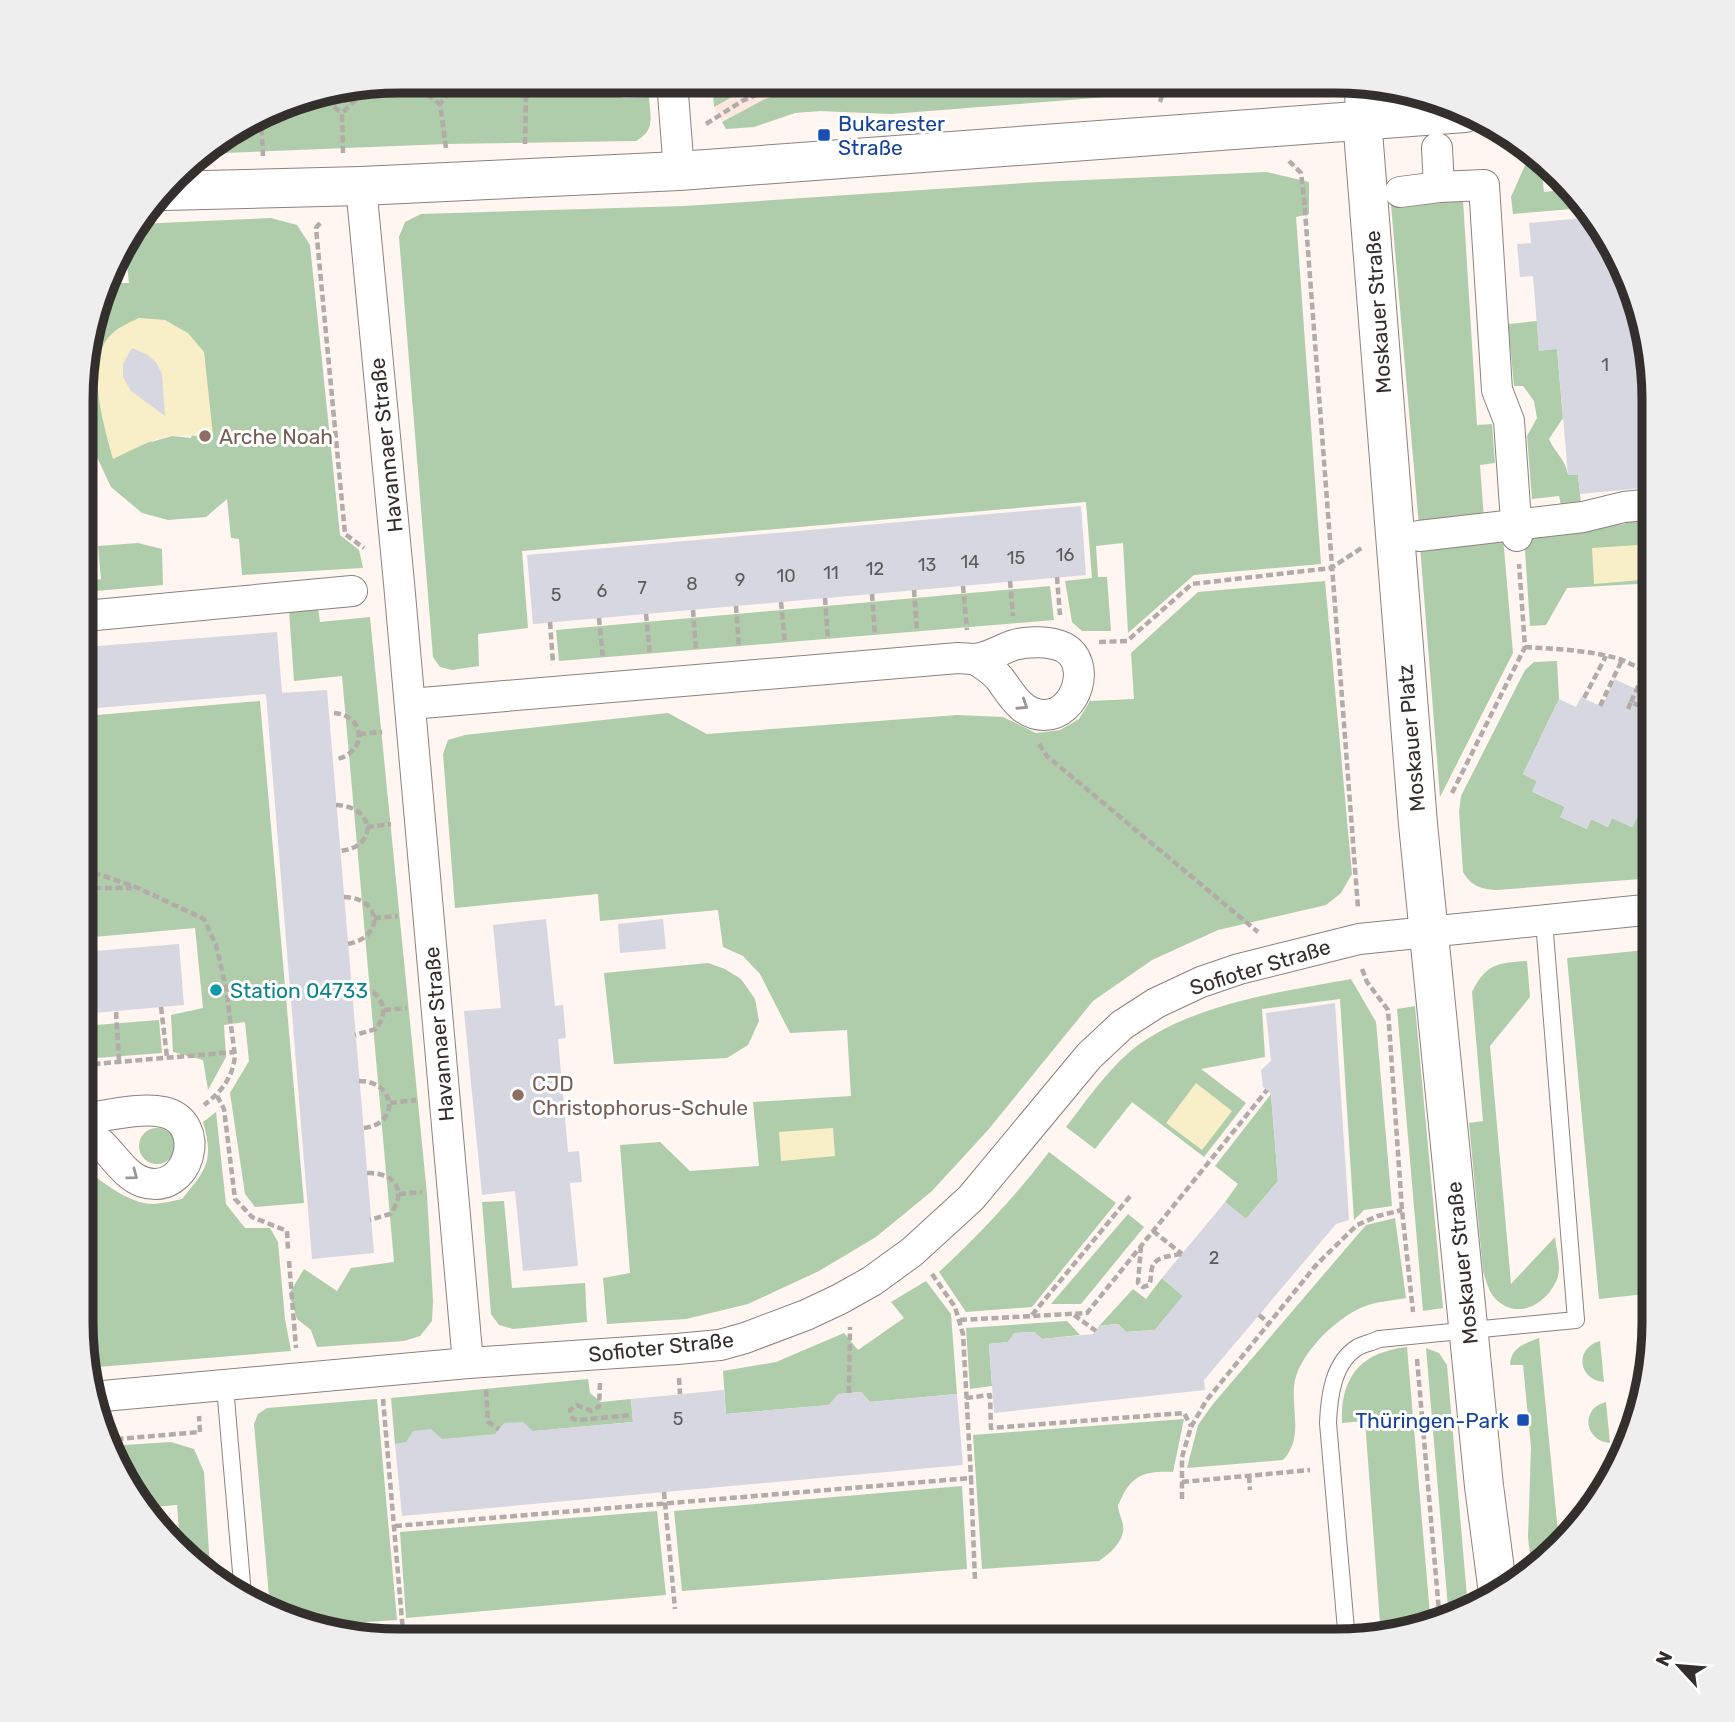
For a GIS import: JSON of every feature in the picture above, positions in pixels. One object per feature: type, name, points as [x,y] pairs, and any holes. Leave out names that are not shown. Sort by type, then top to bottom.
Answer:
[{"type":"street","points":[[672,93],[679,171]]},
{"type":"street","points":[[176,190],[352,172],[679,171],[1361,101],[1436,110]]},
{"type":"street","name":"Moskauer Straße","points":[[1361,101],[1407,539]]},
{"type":"street","points":[[1437,148],[1439,187]]},
{"type":"street","name":"Havannaer Straße","points":[[352,172],[410,704],[477,1373]]},
{"type":"street","points":[[1400,192],[1484,185],[1497,390],[1509,421],[1517,530]]},
{"type":"street","points":[[1407,539],[1517,530],[1642,505]]},
{"type":"street","name":"Moskauer Platz","points":[[1407,539],[1428,934]]},
{"type":"street","points":[[93,615],[352,592]]},
{"type":"street","points":[[1035,643],[1064,647],[1074,658],[1079,674],[1077,689],[1070,702],[1059,710],[1044,715],[1031,710],[1018,703],[971,647],[995,654],[1015,645],[1035,643]]},
{"type":"street","points":[[410,704],[958,658],[971,647]]},
{"type":"street","name":"Sofioter Straße","points":[[102,1396],[380,1371],[477,1373],[597,1355],[720,1345],[766,1332],[840,1299],[872,1281],[912,1252],[971,1198],[1062,1086],[1122,1025],[1156,1003],[1202,982],[1284,957],[1359,939],[1642,910]]},
{"type":"street","name":"Moskauer Straße","points":[[1428,934],[1484,1486],[1497,1583]]},
{"type":"street","points":[[93,1118],[165,1112],[181,1123],[190,1139],[191,1151],[180,1174],[157,1184],[135,1179],[93,1135]]},
{"type":"lane","points":[[1346,1629],[1328,1403],[1333,1382],[1343,1362],[1357,1348],[1379,1339],[1576,1320],[1544,921]]},
{"type":"lane","points":[[225,1387],[242,1586]]},
{"type":"path","points":[[425,93],[440,104]]},
{"type":"path","points":[[446,153],[440,104],[449,93]]},
{"type":"path","points":[[519,93],[526,98]]},
{"type":"path","points":[[525,149],[526,98],[530,93]]},
{"type":"path","points":[[706,124],[742,101],[762,93]]},
{"type":"path","points":[[342,113],[361,95]]},
{"type":"path","points":[[327,102],[342,113],[352,172]]},
{"type":"path","points":[[261,126],[263,160]]},
{"type":"path","points":[[1289,161],[1301,173],[1362,968],[1367,982],[1388,1010],[1402,1210],[1439,1611]]},
{"type":"path","points":[[325,216],[316,229],[345,534],[371,553]]},
{"type":"path","points":[[1452,805],[1452,793],[1525,647],[1517,530]]},
{"type":"path","points":[[1093,642],[1127,641],[1192,584],[1331,568],[1360,548],[1407,539]]},
{"type":"path","points":[[1057,577],[1060,626]]},
{"type":"path","points":[[1010,581],[1013,618]]},
{"type":"path","points":[[963,586],[971,647]]},
{"type":"path","points":[[914,590],[918,638]]},
{"type":"path","points":[[872,594],[876,643]]},
{"type":"path","points":[[825,598],[829,647]]},
{"type":"path","points":[[781,601],[786,651]]},
{"type":"path","points":[[736,606],[740,655]]},
{"type":"path","points":[[693,610],[697,659]]},
{"type":"path","points":[[646,614],[651,663]]},
{"type":"path","points":[[599,618],[604,667]]},
{"type":"path","points":[[550,622],[554,672]]},
{"type":"path","points":[[1525,647],[1589,652],[1622,660],[1642,670]]},
{"type":"path","points":[[1584,698],[1605,656]]},
{"type":"path","points":[[1600,706],[1622,660]]},
{"type":"path","points":[[1628,709],[1642,678]]},
{"type":"path","points":[[1631,702],[1642,707]]},
{"type":"path","points":[[1031,710],[1037,741],[1047,756],[1284,957]]},
{"type":"path","points":[[334,712],[348,716],[359,734],[355,748],[337,759]]},
{"type":"path","points":[[359,734],[387,731]]},
{"type":"path","points":[[337,805],[356,808],[362,813],[367,827],[364,840],[359,846],[340,851]]},
{"type":"path","points":[[367,827],[397,824]]},
{"type":"path","points":[[93,872],[138,888],[204,919],[216,945],[226,988],[234,1052],[230,1077],[217,1096],[181,1123]]},
{"type":"path","points":[[93,888],[138,888]]},
{"type":"path","points":[[344,897],[363,900],[373,911],[374,918],[371,932],[366,938],[348,944]]},
{"type":"path","points":[[374,918],[404,916]]},
{"type":"path","points":[[352,989],[373,992],[384,1010],[376,1029],[355,1035]]},
{"type":"path","points":[[161,1007],[167,1057]]},
{"type":"path","points":[[384,1010],[413,1007]]},
{"type":"path","points":[[116,1012],[119,1062]]},
{"type":"path","points":[[93,1064],[234,1052]]},
{"type":"path","points":[[359,1081],[379,1085],[384,1089],[390,1103],[386,1117],[381,1122],[363,1128]]},
{"type":"path","points":[[961,1320],[1087,1313],[1267,1090]]},
{"type":"path","points":[[217,1096],[224,1109],[236,1199],[252,1216],[287,1231],[288,1249]]},
{"type":"path","points":[[390,1103],[421,1099]]},
{"type":"path","points":[[367,1173],[387,1176],[393,1181],[399,1194],[390,1214],[370,1220]]},
{"type":"path","points":[[399,1194],[429,1191]]},
{"type":"path","points":[[1032,1316],[1131,1195]]},
{"type":"path","points":[[1182,1499],[1182,1457],[1191,1427],[1206,1401],[1317,1264],[1357,1225],[1402,1210]]},
{"type":"path","points":[[1142,1245],[1137,1277],[1138,1283],[1143,1287],[1152,1281],[1153,1264],[1160,1258],[1182,1254],[1153,1231]]},
{"type":"path","points":[[912,1252],[938,1283],[961,1320],[975,1581]]},
{"type":"path","points":[[289,1261],[297,1357],[308,1378]]},
{"type":"path","points":[[849,1393],[850,1314]]},
{"type":"path","points":[[1073,1314],[1096,1331]]},
{"type":"path","points":[[1259,1315],[1270,1324]]},
{"type":"path","points":[[597,1355],[601,1402],[599,1407],[591,1411],[577,1405],[570,1410],[569,1415],[579,1420],[632,1415]]},
{"type":"path","points":[[380,1371],[403,1629]]},
{"type":"path","points":[[477,1373],[488,1422],[499,1429]]},
{"type":"path","points":[[679,1380],[680,1394]]},
{"type":"path","points":[[966,1398],[990,1395],[991,1428],[1184,1413],[1191,1427]]},
{"type":"path","points":[[1182,1482],[1332,1468]]},
{"type":"path","points":[[1249,1476],[1250,1490]]},
{"type":"path","points":[[395,1526],[971,1478]]},
{"type":"path","points":[[664,1492],[675,1609]]},
{"type":"shaded area","points":[[713,93],[1149,93],[891,114],[820,111],[795,113],[754,127],[726,129],[714,107]]},
{"type":"green space","points":[[621,93],[622,98],[649,97],[649,128],[636,141],[445,144],[217,153],[246,134],[282,116],[321,103],[360,95]]},
{"type":"green space","points":[[713,93],[739,93],[714,107]]},
{"type":"green space","points":[[784,93],[1132,95],[891,114],[820,111],[795,113],[754,127],[726,129],[722,122],[765,99]]},
{"type":"green space","points":[[1527,160],[1542,173],[1544,192],[1559,190],[1571,204],[1572,209],[1513,214],[1511,197]]},
{"type":"green space","points":[[1267,172],[1309,182],[1309,214],[1296,217],[1321,564],[1194,575],[1128,633],[1123,543],[1096,546],[1098,577],[1107,577],[1111,631],[1082,631],[1072,622],[1065,581],[1092,578],[1086,502],[522,551],[528,628],[478,634],[479,666],[452,670],[440,667],[433,657],[399,237],[405,222],[421,214],[685,206],[1039,182]]},
{"type":"green space","points":[[1463,200],[1477,425],[1492,424],[1495,463],[1480,465],[1484,519],[1419,526],[1391,205]]},
{"type":"green space","name":"Arche Noah","points":[[271,218],[297,225],[310,245],[340,535],[359,550],[363,568],[242,575],[239,539],[231,538],[227,499],[206,517],[168,520],[142,513],[111,487],[95,453],[93,380],[103,321],[116,283],[129,283],[126,260],[149,223]],"holes":[[[204,352],[206,388],[191,438],[172,436],[151,442]]]},
{"type":"green space","points":[[1537,321],[1539,350],[1557,349],[1563,418],[1549,439],[1568,475],[1578,475],[1581,503],[1561,505],[1559,496],[1532,499],[1527,436],[1537,418],[1534,401],[1523,386],[1514,386],[1508,324]]},
{"type":"green space","points":[[1642,515],[1642,584],[1567,588],[1546,625],[1530,626],[1524,535],[1625,524],[1626,517]]},
{"type":"green space","points":[[1503,537],[1513,653],[1440,797],[1420,546]]},
{"type":"green space","points":[[138,543],[162,549],[163,585],[93,591],[93,580],[101,579],[98,546]]},
{"type":"green space","points":[[1325,581],[1352,874],[1341,893],[1326,905],[1218,930],[1152,960],[1093,1001],[988,1130],[932,1191],[876,1237],[819,1271],[748,1304],[686,1319],[607,1324],[603,1278],[630,1273],[620,1145],[660,1142],[690,1171],[759,1166],[753,1102],[851,1096],[847,1030],[790,1033],[760,974],[743,956],[723,947],[718,910],[600,921],[598,894],[455,908],[443,754],[448,740],[465,735],[668,713],[707,734],[957,715],[1003,717],[1036,733],[1060,730],[1079,719],[1090,701],[1134,699],[1131,653],[1198,592]]},
{"type":"green space","points":[[1050,586],[1054,620],[559,661],[556,630]]},
{"type":"green space","points":[[318,609],[320,622],[370,617],[427,1194],[433,1301],[432,1321],[420,1336],[404,1341],[317,1347],[311,1330],[297,1319],[289,1294],[304,1269],[337,1291],[351,1268],[394,1262],[342,676],[294,681],[289,611]]},
{"type":"green space","points":[[1557,661],[1559,699],[1523,774],[1537,781],[1533,792],[1565,807],[1560,817],[1587,829],[1591,819],[1608,827],[1612,818],[1632,827],[1640,812],[1642,813],[1642,879],[1496,890],[1473,884],[1463,872],[1459,811],[1461,796],[1525,670],[1534,662]]},
{"type":"green space","points":[[260,701],[304,1203],[255,1207],[245,1194],[230,1093],[249,1061],[245,1022],[224,1025],[226,1057],[208,1090],[203,1060],[173,1052],[171,1015],[203,1008],[195,928],[93,937],[93,715]]},
{"type":"green space","points":[[1642,950],[1642,1294],[1599,1299],[1567,958]]},
{"type":"green space","points":[[1527,961],[1530,997],[1490,1046],[1511,1284],[1555,1237],[1559,1267],[1554,1286],[1548,1294],[1522,1309],[1503,1305],[1494,1297],[1483,1271],[1469,1123],[1483,1121],[1472,992],[1488,970],[1500,964]]},
{"type":"green space","points":[[708,963],[741,979],[755,999],[759,1021],[748,1045],[727,1058],[614,1064],[604,973]]},
{"type":"green space","points":[[1351,979],[1376,1022],[1392,1206],[1364,1210],[1354,1220],[1340,999],[1262,1009],[1265,1057],[1201,1069],[1246,1103],[1204,1157],[1132,1102],[1095,1149],[1066,1127],[1100,1082],[1130,1051],[1164,1029],[1215,1008]]},
{"type":"green space","points":[[1415,1006],[1443,1308],[1423,1311],[1397,1009]]},
{"type":"green space","points":[[159,1020],[162,1053],[93,1058],[93,1025]]},
{"type":"green space","points":[[1271,1094],[1278,1181],[1246,1219],[1225,1202],[1238,1184],[1215,1166]]},
{"type":"green space","points":[[216,1112],[226,1204],[245,1228],[270,1228],[278,1242],[285,1319],[291,1351],[96,1367],[93,1342],[93,1174],[125,1196],[145,1203],[182,1199],[206,1163],[208,1146],[203,1122]]},
{"type":"green space","points":[[157,1128],[170,1133],[175,1146],[170,1159],[157,1164],[144,1159],[139,1146],[144,1133]]},
{"type":"green space","points":[[1049,1152],[1116,1203],[1032,1307],[966,1312],[939,1272],[997,1215]]},
{"type":"green space","points":[[504,1201],[512,1288],[585,1283],[587,1322],[513,1329],[499,1325],[491,1314],[482,1202]]},
{"type":"green space","points":[[1128,1214],[1144,1227],[1081,1304],[1051,1304]]},
{"type":"green space","points":[[1395,1218],[1406,1298],[1373,1303],[1352,1312],[1330,1329],[1310,1351],[1296,1375],[1295,1434],[1283,1460],[1187,1468],[1198,1425],[1213,1404],[1366,1225]]},
{"type":"green space","points":[[1162,1278],[1183,1296],[1155,1330],[1126,1332],[1118,1324],[1099,1326],[1133,1289],[1146,1299]]},
{"type":"green space","points":[[926,1281],[951,1314],[957,1394],[870,1402],[861,1392],[839,1394],[829,1405],[726,1414],[723,1371],[776,1362],[844,1333],[858,1350],[904,1318],[891,1302]]},
{"type":"green space","points":[[1067,1321],[1080,1335],[1042,1339],[1034,1332],[1015,1333],[1008,1342],[989,1344],[992,1386],[970,1389],[966,1328]]},
{"type":"green space","points":[[1539,1338],[1558,1533],[1531,1559],[1528,1537],[1531,1447],[1523,1365],[1510,1365],[1513,1354],[1523,1344]]},
{"type":"green space","points":[[1600,1341],[1604,1382],[1589,1376],[1582,1363],[1586,1350]]},
{"type":"green space","points":[[1407,1347],[1430,1614],[1380,1626],[1365,1421],[1342,1423],[1342,1407],[1345,1392],[1356,1370],[1366,1361],[1391,1350]]},
{"type":"green space","points":[[1426,1348],[1439,1353],[1447,1365],[1467,1600],[1448,1608]]},
{"type":"green space","points":[[588,1379],[590,1393],[601,1402],[631,1399],[633,1422],[395,1444],[391,1398]]},
{"type":"green space","points":[[377,1399],[397,1620],[343,1624],[301,1613],[269,1600],[254,1424],[258,1414],[267,1408]]},
{"type":"green space","points":[[1606,1402],[1610,1443],[1595,1437],[1588,1424],[1592,1411]]},
{"type":"green space","points":[[1184,1419],[1173,1472],[1144,1475],[1127,1488],[1118,1505],[1123,1525],[1122,1537],[1099,1561],[982,1569],[973,1435]]},
{"type":"green space","points":[[171,1442],[194,1449],[204,1472],[210,1563],[179,1535],[177,1505],[155,1507],[118,1445]]},
{"type":"green space","points":[[962,1486],[967,1569],[682,1591],[674,1511]]},
{"type":"green space","points":[[657,1511],[666,1595],[406,1618],[400,1532]]},
{"type":"sand","points":[[139,318],[165,320],[188,333],[204,352],[213,435],[164,437],[113,459],[99,397],[98,364],[101,350],[108,338],[118,329]]},
{"type":"sand","points":[[1642,538],[1642,580],[1594,584],[1592,548],[1637,545]]},
{"type":"sand","points":[[1196,1083],[1232,1111],[1202,1150],[1166,1123]]},
{"type":"sand","points":[[833,1128],[835,1156],[781,1161],[779,1132]]},
{"type":"building","points":[[1583,218],[1601,246],[1619,282],[1632,321],[1640,360],[1642,488],[1580,494],[1578,475],[1568,475],[1557,349],[1539,351],[1533,276],[1520,277],[1517,244],[1531,243],[1529,223]]},
{"type":"building","points":[[132,348],[156,362],[162,374],[165,416],[131,391],[123,377],[123,364]]},
{"type":"building","points":[[1081,506],[1086,575],[533,624],[527,555]]},
{"type":"building","points":[[277,632],[282,693],[327,690],[374,1253],[312,1259],[266,694],[93,708],[93,646]]},
{"type":"building","points":[[1614,679],[1642,692],[1642,813],[1640,812],[1632,827],[1612,818],[1608,827],[1591,819],[1587,829],[1560,817],[1565,807],[1532,791],[1537,781],[1523,774],[1559,699],[1576,707],[1581,697],[1602,707]]},
{"type":"building","name":"CJD Christophorus-Schule","points":[[546,919],[555,1006],[563,1005],[566,1038],[558,1039],[568,1152],[579,1151],[582,1182],[570,1183],[578,1266],[523,1271],[515,1191],[482,1195],[464,1011],[501,1008],[493,925]]},
{"type":"building","points":[[663,919],[666,949],[620,953],[618,924]]},
{"type":"building","points":[[179,944],[184,1005],[93,1013],[93,951]]},
{"type":"building","points":[[1335,1003],[1349,1220],[1336,1224],[1204,1380],[1205,1390],[994,1413],[989,1344],[1008,1342],[1014,1333],[1034,1332],[1042,1339],[1093,1334],[1099,1326],[1118,1324],[1126,1332],[1155,1330],[1183,1296],[1162,1278],[1225,1202],[1246,1219],[1278,1181],[1271,1094],[1263,1087],[1261,1070],[1271,1061],[1266,1013]]},
{"type":"building","points":[[724,1390],[726,1414],[829,1405],[838,1394],[861,1392],[870,1402],[957,1394],[963,1465],[402,1516],[395,1444],[406,1442],[413,1431],[431,1429],[442,1439],[495,1434],[504,1423],[523,1422],[533,1431],[633,1422],[631,1399]]},
{"type":"place","name":"Bukarester Straße","points":[[824,135]]},
{"type":"place","name":"Arche Noah","points":[[205,436]]},
{"type":"place","name":"Station 04733","points":[[216,990]]},
{"type":"place","name":"CJD Christophorus-Schule","points":[[518,1095]]},
{"type":"place","name":"Thüringen-Park","points":[[1523,1420]]}]
